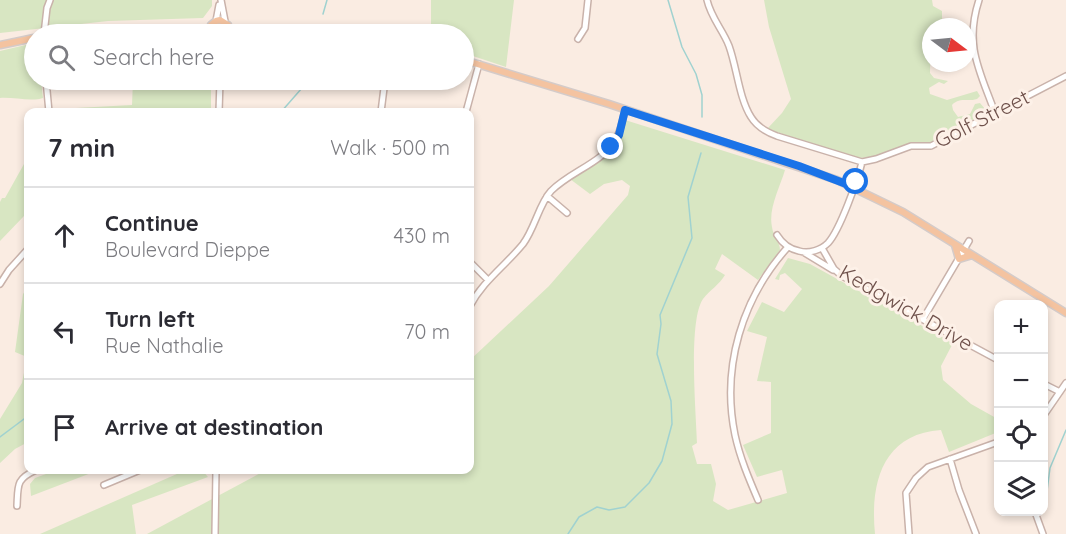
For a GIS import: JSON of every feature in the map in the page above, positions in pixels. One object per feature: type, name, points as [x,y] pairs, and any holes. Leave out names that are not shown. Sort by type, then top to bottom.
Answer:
[{"type":"main road","points":[[210,24],[226,22],[229,24]]},
{"type":"main road","points":[[0,45],[24,40]]},
{"type":"main road","points":[[474,63],[799,166],[854,187],[903,212],[1066,313]]},
{"type":"main road","points":[[955,244],[959,259],[972,255]]},
{"type":"street","points":[[46,24],[50,0]]},
{"type":"street","points":[[220,0],[226,22]]},
{"type":"street","points":[[214,23],[220,0]]},
{"type":"street","points":[[578,39],[585,28],[588,0]]},
{"type":"street","points":[[707,0],[712,16],[730,48],[747,109],[755,123],[777,136],[862,162],[833,236],[822,248],[804,252]]},
{"type":"street","points":[[979,0],[973,21],[973,45],[980,75],[995,113]]},
{"type":"street","points":[[474,82],[479,64]]},
{"type":"street","name":"Golf Street","points":[[862,162],[909,146],[931,146],[1066,76]]},
{"type":"street","points":[[47,90],[49,108]]},
{"type":"street","points":[[219,108],[220,90]]},
{"type":"street","points":[[382,108],[384,90]]},
{"type":"street","points":[[467,108],[472,90]]},
{"type":"street","points":[[474,298],[478,291],[523,243],[532,230],[547,196],[573,172],[599,159],[611,147],[619,135],[625,110]]},
{"type":"street","points":[[547,196],[567,213]]},
{"type":"street","points":[[777,235],[788,247],[804,252],[836,272]]},
{"type":"street","points":[[923,319],[969,241]]},
{"type":"street","points":[[758,500],[735,434],[731,405],[732,367],[738,336],[750,303],[766,274],[788,247]]},
{"type":"street","name":"Kedgwick Drive","points":[[822,248],[836,272],[994,357]]},
{"type":"street","points":[[0,284],[24,253]]},
{"type":"street","points":[[474,266],[488,280]]},
{"type":"street","points":[[1048,409],[1066,383]]},
{"type":"street","points":[[1048,386],[1060,392]]},
{"type":"street","points":[[909,534],[906,493],[916,478],[928,467],[994,444]]},
{"type":"street","points":[[950,459],[976,534]]},
{"type":"street","points":[[17,506],[20,481],[27,474]]},
{"type":"street","points":[[104,485],[130,474]]},
{"type":"street","points":[[215,534],[216,474]]},
{"type":"street","points":[[1036,516],[1043,534]]},
{"type":"green space","points":[[0,0],[212,0],[212,6],[203,18],[81,24],[24,24],[24,30],[0,33]]},
{"type":"green space","points":[[431,0],[514,0],[506,67],[474,56],[474,24],[431,24]]},
{"type":"green space","points":[[764,0],[932,0],[933,6],[942,11],[942,18],[922,18],[922,72],[930,72],[934,78],[948,81],[944,84],[939,82],[929,88],[930,94],[947,100],[977,91],[980,96],[977,99],[958,101],[952,105],[953,110],[958,117],[970,114],[975,104],[980,103],[985,109],[984,116],[928,144],[911,143],[874,157],[857,158],[767,129],[791,99],[769,27]]},
{"type":"green space","points":[[24,45],[24,90],[42,90],[43,98],[33,100],[0,98],[0,51]]},
{"type":"green space","points":[[133,90],[211,90],[211,108],[76,108],[132,105]]},
{"type":"green space","points":[[625,120],[785,170],[775,198],[771,220],[780,250],[758,280],[722,254],[715,269],[725,275],[703,299],[698,310],[694,346],[697,443],[692,446],[697,464],[711,464],[716,484],[713,501],[728,510],[787,493],[782,470],[757,477],[743,445],[771,433],[771,382],[757,381],[767,337],[747,331],[762,302],[784,312],[802,289],[785,273],[780,275],[779,280],[775,279],[788,258],[810,264],[953,343],[941,366],[943,380],[971,404],[994,417],[994,434],[949,452],[941,430],[921,434],[905,441],[893,451],[878,480],[874,515],[875,534],[147,534],[259,474],[474,474],[474,356],[549,286],[628,195],[630,186],[622,180],[604,184],[590,194],[570,179],[598,162],[616,142]]},
{"type":"green space","points":[[24,164],[24,216],[0,241],[0,202],[2,198],[5,198]]},
{"type":"green space","points":[[24,293],[24,356],[15,352]]},
{"type":"green space","points":[[24,373],[24,444],[0,463],[0,419],[22,383]]},
{"type":"green space","points":[[46,474],[89,474],[31,496],[30,484],[35,478]]},
{"type":"green space","points":[[177,474],[205,474],[208,477],[132,505],[136,534],[40,534]]},
{"type":"waterway","points":[[323,14],[327,0]]},
{"type":"waterway","points":[[668,0],[682,47],[696,74],[702,95],[702,117]]},
{"type":"waterway","points":[[284,108],[300,90]]},
{"type":"waterway","points":[[568,534],[579,517],[597,507],[609,510],[625,507],[649,483],[662,461],[672,424],[671,401],[657,354],[660,315],[692,238],[688,197],[701,153]]},
{"type":"waterway","points":[[0,437],[24,419]]},
{"type":"waterway","points":[[1048,483],[1050,468],[1066,430]]},
{"type":"route","points":[[611,147],[619,135],[625,110],[799,166],[854,187],[856,182]]}]
